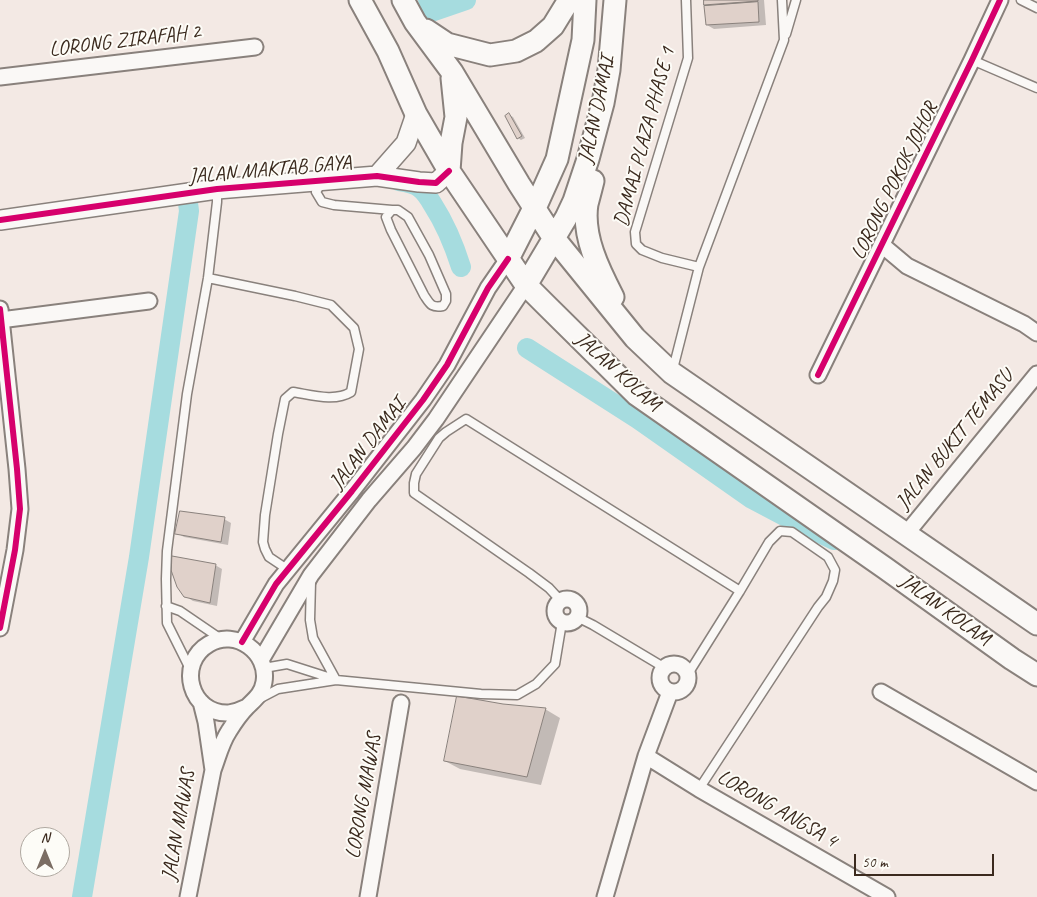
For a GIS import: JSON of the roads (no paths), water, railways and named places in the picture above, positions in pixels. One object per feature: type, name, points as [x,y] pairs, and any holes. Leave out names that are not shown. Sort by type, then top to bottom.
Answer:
[{"type":"main road","name":"JALAN KOLAM","points":[[360,0],[388,50],[416,114],[449,171],[526,285],[637,395],[1037,675]]},
{"type":"main road","name":"JALAN KOLAM","points":[[403,0],[415,22],[452,72],[553,237],[635,338],[672,373],[1037,624]]},
{"type":"main road","points":[[415,22],[447,44],[490,56],[516,51],[536,41],[552,26],[569,0]]},
{"type":"main road","name":"JALAN DAMAI","points":[[508,259],[536,206],[557,160],[583,40],[585,0]]},
{"type":"main road","name":"JALAN DAMAI","points":[[526,285],[566,218],[574,201],[588,159],[609,70],[615,0]]},
{"type":"main road","points":[[609,70],[607,123],[587,205],[587,226],[595,261],[635,338]]},
{"type":"main road","points":[[449,171],[451,143],[456,117],[452,72]]},
{"type":"street","name":"LORONG POKOK JOHOR","points":[[818,375],[972,60],[999,0]]},
{"type":"street","name":"LORONG ZIRAFAH 2","points":[[0,77],[255,47]]},
{"type":"street","name":"JALAN MAKTAB GAYA","points":[[377,176],[406,143],[416,114]]},
{"type":"street","name":"JALAN MAKTAB GAYA","points":[[0,220],[217,189],[323,180],[377,176],[436,183],[449,171]]},
{"type":"street","name":"LORONG POKOK JOHOR","points":[[882,244],[907,266],[1024,324],[1037,333]]},
{"type":"street","name":"JALAN DAMAI","points":[[242,642],[287,569],[352,492],[423,400],[447,365],[488,288],[508,259]]},
{"type":"street","name":"JALAN DAMAI","points":[[262,664],[311,575],[369,500],[414,448],[436,419],[526,285]]},
{"type":"street","points":[[0,628],[6,564],[15,550],[20,509],[0,316],[148,301]]},
{"type":"street","name":"JALAN BUKIT TEMASU","points":[[906,534],[1037,374]]},
{"type":"street","points":[[568,599],[575,602],[579,609],[577,617],[572,622],[562,622],[556,617],[554,610],[561,601],[568,599]]},
{"type":"street","points":[[213,770],[228,733],[261,692],[264,682],[262,664],[256,653],[242,642],[232,639],[221,639],[211,642],[202,648],[194,658],[190,669],[190,681],[194,692],[201,702],[218,712],[228,713],[238,712],[251,704]]},
{"type":"street","points":[[669,665],[678,665],[686,670],[689,678],[686,687],[679,692],[666,690],[661,683],[661,675],[665,668],[669,665]]},
{"type":"street","points":[[605,897],[646,756],[670,692]]},
{"type":"street","points":[[881,692],[1037,782]]},
{"type":"street","name":"JALAN MAWAS","points":[[188,897],[213,770],[201,702]]},
{"type":"street","name":"LORONG MAWAS","points":[[368,897],[401,703]]},
{"type":"street","name":"LORONG ANGSA 4","points":[[646,756],[886,897]]},
{"type":"lane","name":"DAMAI PLAZA PHASE 1","points":[[686,0],[688,58],[635,232],[636,244],[642,250],[662,258],[699,267]]},
{"type":"lane","points":[[782,0],[784,40]]},
{"type":"lane","points":[[672,373],[699,267],[784,40],[796,0]]},
{"type":"lane","points":[[1021,0],[1037,8]]},
{"type":"lane","points":[[972,60],[1037,88]]},
{"type":"lane","points":[[323,180],[316,192],[322,202],[334,205],[398,210],[408,217],[429,255],[446,294],[443,306],[435,307],[430,304],[424,295],[386,217],[392,210]]},
{"type":"lane","points":[[190,669],[167,623],[166,579],[187,394],[208,278],[217,189]]},
{"type":"lane","points":[[208,278],[331,305],[354,328],[359,349],[352,392],[337,398],[293,392],[286,399],[274,458],[265,515],[263,542],[269,557],[287,569]]},
{"type":"lane","points":[[561,601],[549,588],[529,572],[414,493],[416,474],[440,438],[466,419],[740,591]]},
{"type":"lane","points":[[688,674],[769,542],[780,531],[792,532],[828,557],[835,570],[833,581],[826,597],[699,788]]},
{"type":"lane","points":[[311,575],[310,620],[313,638],[336,680]]},
{"type":"lane","points":[[166,606],[180,611],[221,639]]},
{"type":"lane","points":[[577,617],[593,624],[665,668]]},
{"type":"lane","points":[[262,664],[287,664],[336,680],[481,694],[517,695],[536,684],[555,664],[562,622]]},
{"type":"lane","points":[[251,704],[278,689],[336,680]]},
{"type":"waterway","points":[[428,0],[434,11],[466,0]]},
{"type":"waterway","points":[[399,181],[416,186],[428,197],[446,228],[461,267]]},
{"type":"waterway","points":[[82,897],[139,557],[189,211],[188,203]]},
{"type":"waterway","points":[[527,348],[638,419],[752,499],[834,540]]}]
